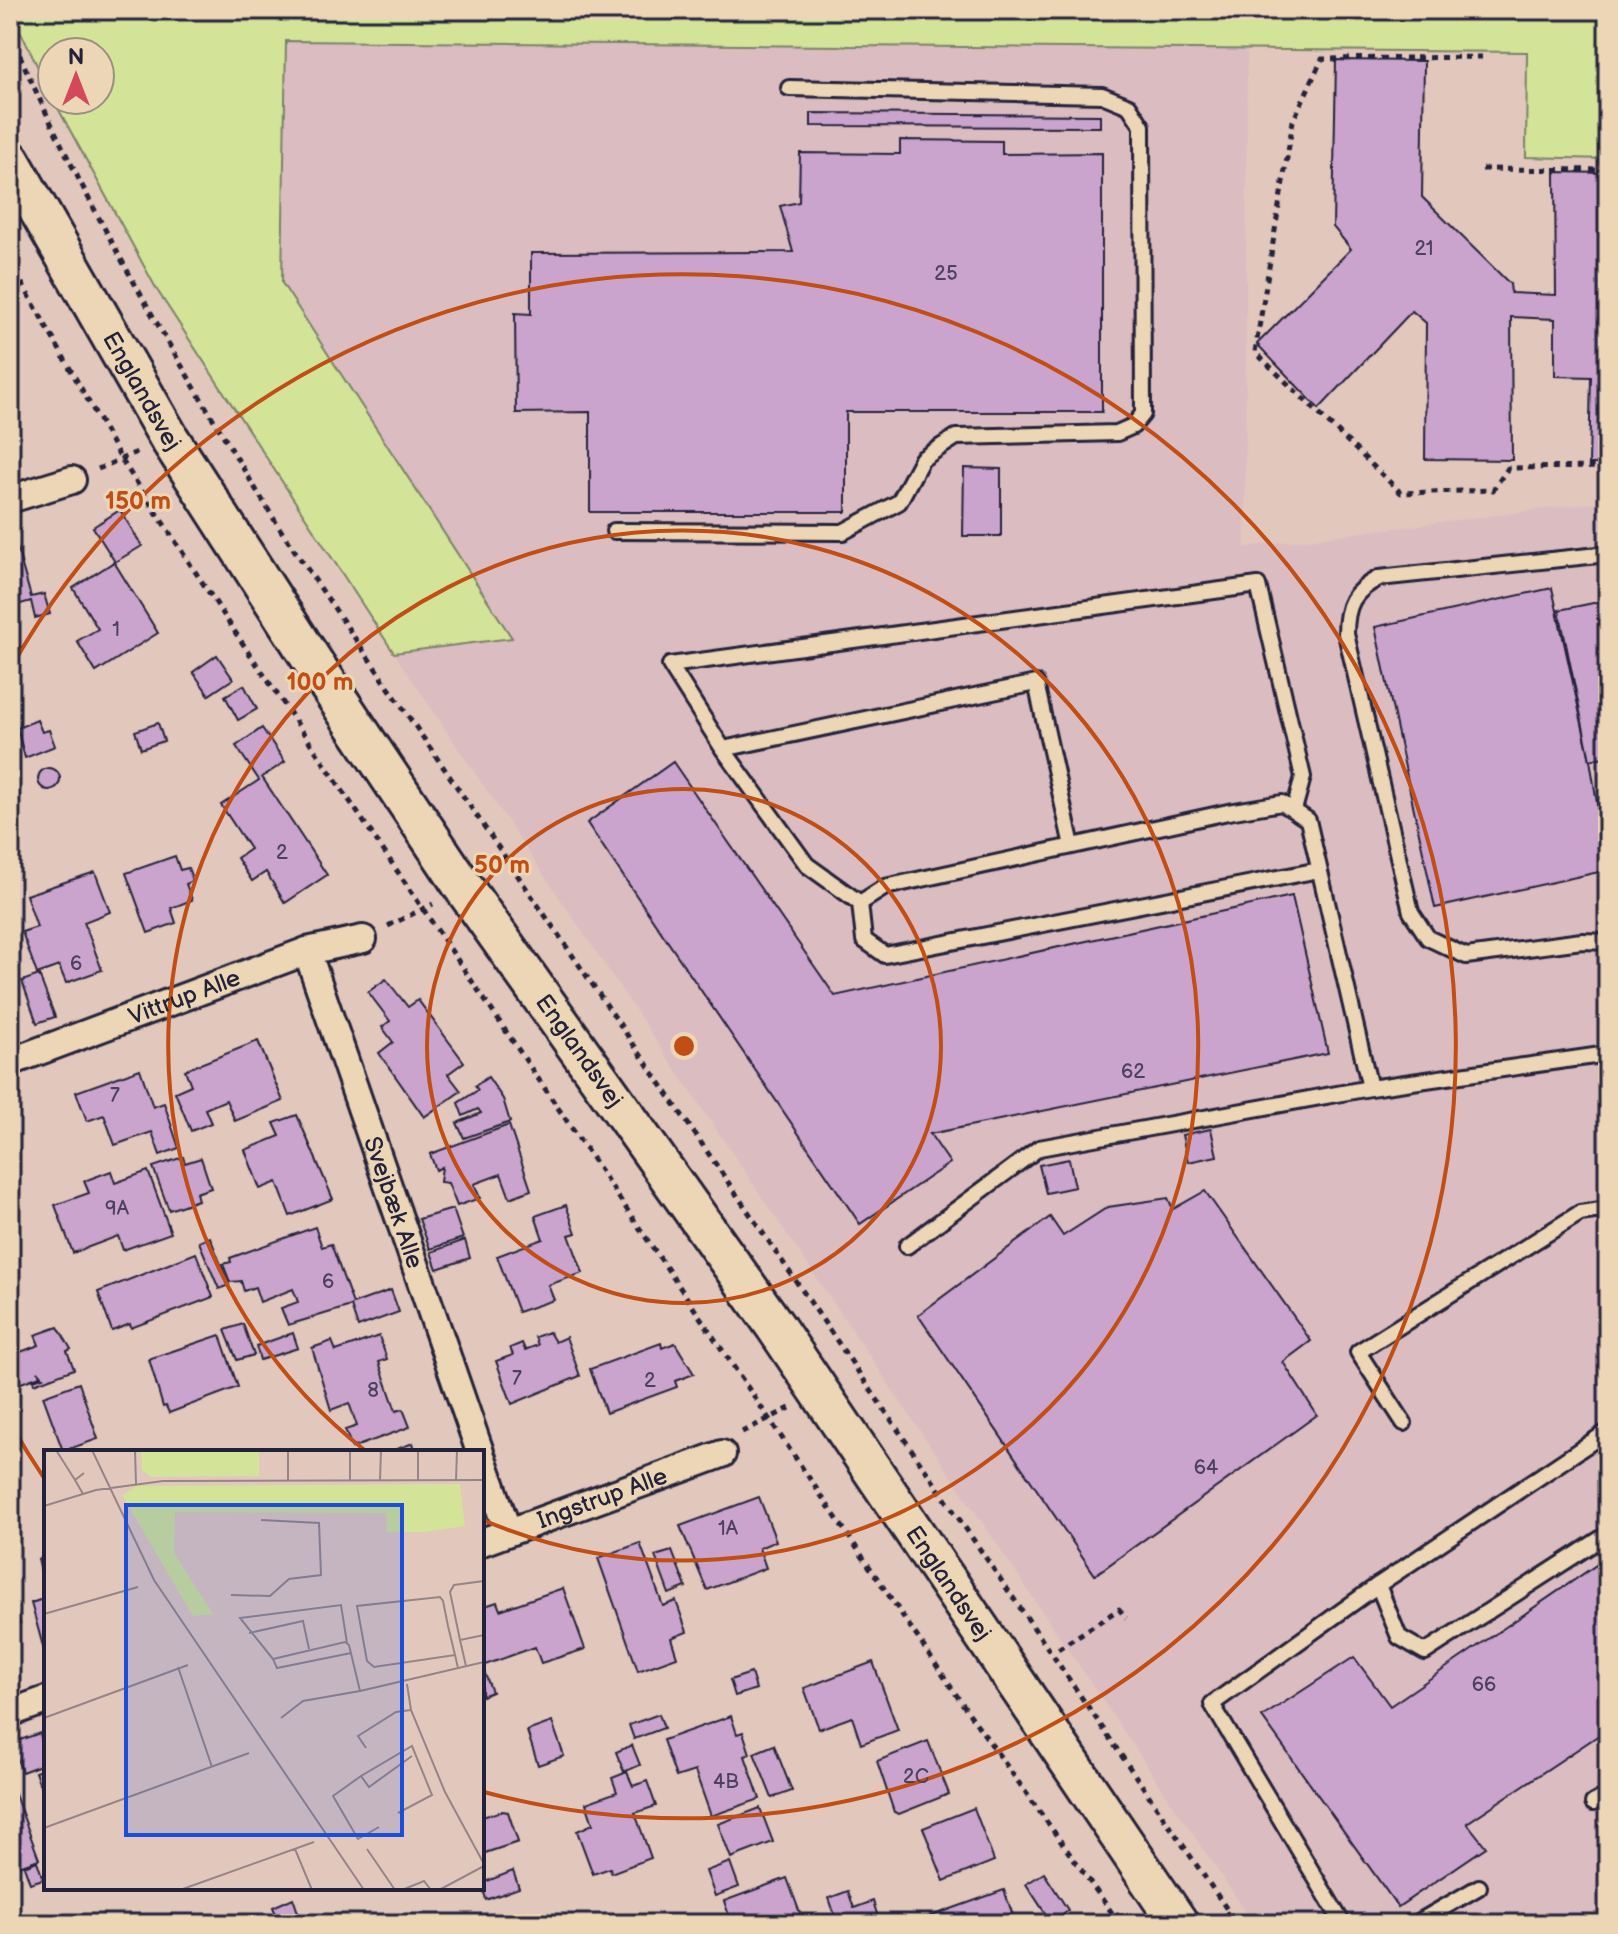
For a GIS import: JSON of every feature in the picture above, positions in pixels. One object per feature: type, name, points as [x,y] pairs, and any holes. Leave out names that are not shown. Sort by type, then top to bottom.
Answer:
[{"type":"main road","name":"Englandsvej","points":[[10,160],[169,438],[464,888],[775,1326],[1179,1924]]},
{"type":"street","points":[[10,499],[72,480]]},
{"type":"street","name":"Vittrup Alle","points":[[10,1062],[307,951],[363,939]]},
{"type":"street","name":"Svejbæk Alle","points":[[307,951],[479,1450]]},
{"type":"street","name":"Ingstrup Alle","points":[[484,1541],[722,1454]]},
{"type":"street","name":"Svejbæk Alle","points":[[484,1464],[508,1532]]},
{"type":"street","points":[[10,1713],[44,1701]]},
{"type":"lane","points":[[614,531],[843,532],[899,502],[922,459],[956,437],[1117,433],[1133,426],[1143,414],[1142,126],[1129,106],[1102,95],[789,88]]},
{"type":"lane","points":[[1608,554],[1379,578],[1354,594],[1349,605],[1346,634],[1411,912],[1417,926],[1428,938],[1466,956],[1582,941],[1608,942]]},
{"type":"lane","points":[[1294,810],[1303,777],[1258,585],[670,665],[723,749],[807,865],[860,903],[864,940],[885,955],[1319,870]]},
{"type":"lane","points":[[723,749],[1036,683],[1072,846]]},
{"type":"lane","points":[[860,903],[885,887],[1282,803],[1308,820],[1370,1088]]},
{"type":"lane","points":[[907,1246],[1039,1148],[1370,1088],[1608,1054]]},
{"type":"lane","points":[[1404,1423],[1358,1352],[1580,1213],[1608,1209]]},
{"type":"lane","points":[[1343,1924],[1212,1704],[1378,1585],[1608,1431]]},
{"type":"lane","points":[[1378,1585],[1399,1637],[1425,1652],[1608,1534]]},
{"type":"lane","points":[[1593,1803],[1608,1795]]},
{"type":"lane","points":[[1415,1924],[1479,1887]]},
{"type":"path","points":[[10,33],[63,153],[145,306],[282,532],[1237,1924]]},
{"type":"path","points":[[1482,57],[1322,59],[1293,121],[1255,352],[1401,493],[1493,490],[1508,468],[1608,467]]},
{"type":"path","points":[[1482,169],[1608,170]]},
{"type":"path","points":[[10,262],[121,459],[352,805],[966,1709],[1120,1924]]},
{"type":"path","points":[[72,480],[169,438]]},
{"type":"path","points":[[1058,1649],[1119,1609],[1126,1618]]},
{"type":"path","points":[[1216,1924],[1229,1912]]},
{"type":"shaded area","points":[[285,41],[1247,48],[1245,547],[1608,501],[1608,1924],[1254,1924],[394,653],[511,639],[281,283]]},
{"type":"green space","points":[[10,10],[1608,10],[1608,159],[1526,157],[1527,52],[286,41],[282,283],[512,638],[394,653],[157,290],[63,116],[116,116],[116,36],[36,36],[36,63]]},
{"type":"building","points":[[1336,60],[1424,61],[1422,197],[1510,284],[1511,293],[1556,295],[1555,172],[1608,173],[1608,464],[1589,464],[1591,377],[1555,376],[1555,319],[1511,317],[1512,460],[1425,459],[1426,323],[1412,311],[1319,409],[1257,344],[1351,249],[1333,227]]},
{"type":"building","points":[[811,113],[1100,115],[1100,127],[811,126]]},
{"type":"building","points":[[900,140],[1002,141],[1002,154],[1102,153],[1102,412],[846,412],[846,512],[590,512],[590,412],[516,413],[515,313],[531,314],[531,253],[793,252],[780,206],[799,202],[800,153],[900,154]]},
{"type":"building","points":[[964,468],[1001,469],[1001,536],[963,536]]},
{"type":"building","points":[[120,510],[142,546],[115,562],[93,527]]},
{"type":"building","points":[[17,548],[31,597],[44,594],[50,614],[35,618],[31,601],[10,607],[10,550]]},
{"type":"building","points":[[114,562],[158,633],[96,672],[77,641],[98,629],[73,588]]},
{"type":"building","points":[[1552,588],[1590,760],[1608,870],[1435,908],[1375,627]]},
{"type":"building","points":[[1608,600],[1608,756],[1590,760],[1559,610]]},
{"type":"building","points":[[217,655],[233,679],[209,695],[193,672]]},
{"type":"building","points":[[244,685],[257,709],[238,720],[225,696]]},
{"type":"building","points":[[37,720],[42,732],[49,730],[55,746],[25,758],[17,728]]},
{"type":"building","points":[[158,723],[164,741],[141,749],[135,731]]},
{"type":"building","points":[[262,728],[285,762],[262,777],[327,875],[285,903],[266,872],[252,881],[237,858],[250,849],[221,805],[259,780],[236,746]]},
{"type":"building","points":[[673,762],[835,996],[1292,896],[1328,1053],[930,1134],[950,1163],[860,1224],[587,823]]},
{"type":"building","points":[[49,768],[60,779],[49,790],[38,779]]},
{"type":"building","points":[[175,856],[180,870],[188,868],[193,881],[186,884],[192,900],[171,908],[176,923],[148,933],[126,873]]},
{"type":"building","points":[[95,872],[110,912],[84,922],[102,970],[66,983],[59,966],[37,974],[22,932],[37,927],[26,895]]},
{"type":"building","points":[[39,975],[55,1017],[37,1023],[22,981]]},
{"type":"building","points":[[386,979],[408,1007],[418,1000],[464,1062],[448,1074],[461,1091],[424,1117],[379,1053],[393,1042],[382,1027],[390,1021],[368,992]]},
{"type":"building","points":[[258,1041],[283,1101],[235,1121],[226,1100],[205,1109],[211,1123],[191,1131],[175,1092],[191,1085],[185,1070]]},
{"type":"building","points":[[140,1069],[153,1107],[164,1103],[179,1148],[160,1155],[152,1132],[115,1145],[104,1115],[87,1121],[76,1092]]},
{"type":"building","points":[[488,1077],[503,1099],[510,1122],[464,1138],[457,1123],[481,1113],[478,1109],[463,1116],[458,1103],[478,1090],[475,1086]]},
{"type":"building","points":[[297,1115],[333,1199],[290,1216],[277,1182],[260,1189],[245,1150],[280,1136],[274,1123]]},
{"type":"building","points":[[509,1125],[531,1190],[510,1198],[501,1174],[474,1184],[480,1198],[457,1206],[448,1183],[440,1182],[442,1167],[436,1170],[430,1154]]},
{"type":"building","points":[[1211,1129],[1217,1156],[1188,1162],[1182,1135]]},
{"type":"building","points":[[183,1157],[185,1163],[201,1158],[211,1188],[196,1193],[198,1200],[169,1210],[153,1167]]},
{"type":"building","points":[[1069,1159],[1075,1187],[1046,1193],[1039,1165]]},
{"type":"building","points":[[111,1171],[115,1183],[148,1171],[171,1233],[123,1250],[118,1236],[73,1253],[55,1205],[89,1193],[84,1181]]},
{"type":"building","points":[[1205,1191],[1311,1341],[1283,1362],[1317,1415],[1095,1575],[918,1315],[1050,1217],[1063,1236],[1108,1207],[1168,1198],[1173,1209]]},
{"type":"building","points":[[566,1205],[576,1233],[569,1235],[583,1273],[548,1285],[554,1300],[518,1312],[497,1256],[543,1239],[535,1216]]},
{"type":"building","points":[[453,1209],[463,1238],[430,1249],[419,1219]]},
{"type":"building","points":[[315,1227],[322,1247],[331,1244],[353,1304],[391,1290],[399,1312],[358,1327],[351,1306],[288,1325],[281,1308],[298,1302],[293,1289],[260,1302],[255,1287],[244,1291],[241,1281],[230,1282],[223,1264],[231,1262],[230,1258]]},
{"type":"building","points":[[210,1237],[229,1285],[219,1289],[199,1242]]},
{"type":"building","points":[[465,1240],[470,1258],[437,1269],[431,1252]]},
{"type":"building","points":[[196,1253],[213,1297],[131,1328],[130,1324],[112,1331],[98,1292]]},
{"type":"building","points":[[243,1324],[254,1355],[237,1360],[225,1330]]},
{"type":"building","points":[[58,1327],[71,1349],[67,1351],[74,1369],[34,1384],[33,1380],[43,1377],[38,1371],[40,1376],[13,1386],[10,1356],[39,1345],[35,1335]]},
{"type":"building","points":[[549,1332],[555,1342],[566,1337],[580,1376],[512,1404],[496,1361],[513,1355],[510,1348],[522,1343],[525,1350],[538,1345],[535,1337]]},
{"type":"building","points":[[293,1333],[298,1348],[260,1360],[256,1346]]},
{"type":"building","points":[[220,1335],[238,1387],[169,1413],[166,1406],[163,1407],[149,1359]]},
{"type":"building","points":[[379,1336],[387,1359],[379,1362],[396,1411],[403,1409],[410,1427],[352,1448],[345,1430],[357,1426],[349,1403],[331,1410],[312,1348],[332,1341],[336,1351]]},
{"type":"building","points":[[661,1343],[662,1348],[675,1343],[694,1374],[675,1381],[677,1387],[606,1413],[590,1369]]},
{"type":"building","points":[[79,1383],[98,1439],[63,1450],[43,1396]]},
{"type":"building","points":[[413,1443],[415,1450],[394,1450]]},
{"type":"building","points":[[759,1497],[776,1541],[759,1548],[766,1568],[707,1590],[680,1526]]},
{"type":"building","points":[[640,1543],[663,1606],[676,1601],[687,1632],[671,1638],[677,1657],[638,1671],[598,1558]]},
{"type":"building","points":[[672,1551],[686,1587],[669,1594],[655,1556]]},
{"type":"building","points":[[44,1556],[44,1585],[38,1559]]},
{"type":"building","points":[[1608,1557],[1608,1729],[1467,1823],[1486,1847],[1398,1907],[1262,1717],[1354,1657],[1390,1706]]},
{"type":"building","points":[[563,1588],[585,1649],[541,1663],[535,1647],[484,1665],[484,1606],[497,1602],[500,1610]]},
{"type":"building","points":[[10,1596],[20,1623],[10,1626]]},
{"type":"building","points":[[44,1599],[44,1650],[31,1603]]},
{"type":"building","points":[[873,1662],[898,1730],[861,1744],[852,1717],[819,1729],[804,1688]]},
{"type":"building","points":[[484,1671],[492,1692],[484,1695]]},
{"type":"building","points":[[751,1673],[756,1689],[735,1696],[730,1680]]},
{"type":"building","points":[[659,1714],[664,1728],[634,1739],[629,1725]]},
{"type":"building","points":[[731,1716],[737,1734],[743,1732],[750,1754],[745,1756],[760,1799],[711,1816],[695,1771],[676,1777],[663,1740]]},
{"type":"building","points":[[552,1722],[564,1756],[538,1765],[527,1731]]},
{"type":"building","points":[[40,1733],[44,1764],[22,1772],[11,1743]]},
{"type":"building","points":[[928,1741],[949,1794],[899,1814],[894,1812],[877,1761]]},
{"type":"building","points":[[632,1745],[640,1765],[624,1772],[616,1752]]},
{"type":"building","points":[[774,1745],[792,1791],[772,1798],[754,1753]]},
{"type":"building","points":[[44,1769],[44,1797],[35,1772]]},
{"type":"building","points":[[627,1772],[633,1786],[647,1781],[656,1806],[635,1813],[651,1858],[611,1873],[610,1868],[593,1874],[577,1831],[593,1824],[586,1803],[617,1792],[612,1778]]},
{"type":"building","points":[[10,1781],[39,1859],[10,1869]]},
{"type":"building","points":[[760,1808],[773,1842],[731,1858],[718,1824]]},
{"type":"building","points":[[974,1808],[994,1861],[944,1881],[923,1828]]},
{"type":"building","points":[[508,1812],[518,1842],[484,1853],[484,1816]]},
{"type":"building","points":[[37,1861],[43,1879],[30,1883],[24,1866]]},
{"type":"building","points":[[730,1862],[739,1887],[715,1896],[706,1871]]},
{"type":"building","points":[[513,1871],[519,1888],[486,1900],[484,1882]]},
{"type":"building","points":[[1044,1873],[1068,1910],[1051,1922],[1026,1884]]},
{"type":"building","points":[[787,1878],[804,1924],[732,1924],[724,1901]]},
{"type":"building","points":[[1004,1890],[1016,1924],[909,1924]]},
{"type":"building","points":[[848,1891],[854,1908],[873,1901],[880,1924],[838,1924],[829,1898]]},
{"type":"building","points":[[293,1898],[302,1924],[280,1924],[273,1907]]}]
